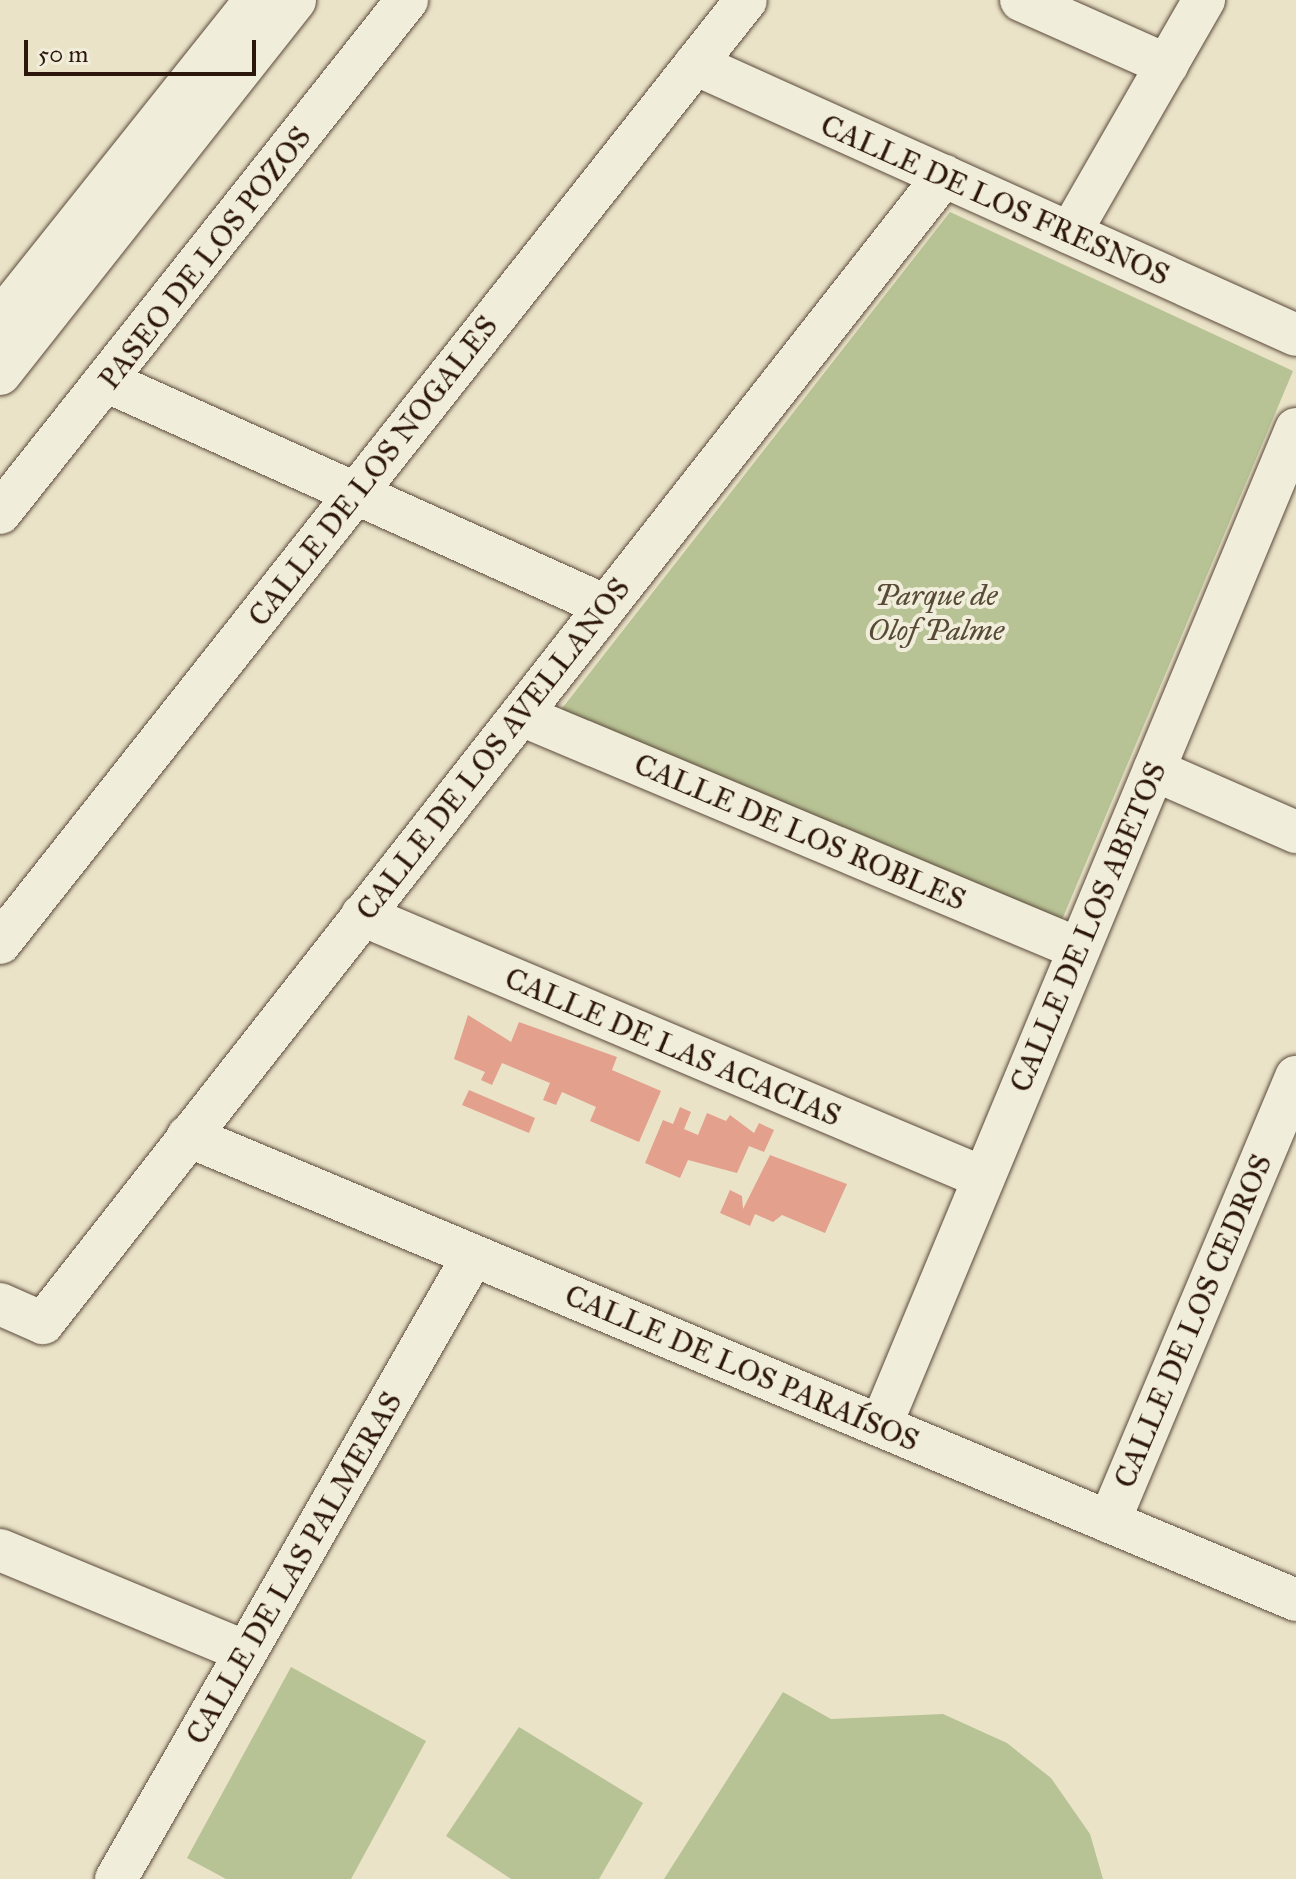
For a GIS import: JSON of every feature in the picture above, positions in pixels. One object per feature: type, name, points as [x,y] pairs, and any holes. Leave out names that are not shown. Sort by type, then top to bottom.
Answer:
[{"type":"street","points":[[0,320],[255,0]]},
{"type":"street","points":[[0,374],[295,0]]},
{"type":"street","name":"PASEO DE LOS POZOS","points":[[0,513],[108,382],[407,0]]},
{"type":"street","name":"CALLE DE LOS NOGALES","points":[[0,943],[746,0]]},
{"type":"street","points":[[1021,0],[1167,65]]},
{"type":"street","points":[[1070,233],[1204,0]]},
{"type":"street","name":"CALLE DE LOS FRESNOS","points":[[695,64],[1296,335]]},
{"type":"street","name":"CALLE DE LOS AVELLANOS","points":[[0,1304],[43,1323],[944,176]]},
{"type":"street","points":[[108,382],[606,606]]},
{"type":"street","name":"CALLE DE LOS ABETOS","points":[[881,1425],[1296,429]]},
{"type":"street","name":"CALLE DE LOS ROBLES","points":[[521,715],[1079,949]]},
{"type":"street","points":[[1154,770],[1296,832]]},
{"type":"street","name":"CALLE DE LAS ACACIAS","points":[[362,915],[984,1178]]},
{"type":"street","name":"CALLE DE LOS CEDROS","points":[[1109,1522],[1296,1077]]},
{"type":"street","name":"CALLE DE LOS PARAÍSOS","points":[[188,1136],[1296,1600]]},
{"type":"street","name":"CALLE DE LAS PALMERAS","points":[[116,1879],[473,1256]]},
{"type":"street","points":[[0,1550],[246,1652]]},
{"type":"green space","name":"Parque de Olof Palme","points":[[950,212],[1293,371],[1061,922],[560,711]]},
{"type":"green space","points":[[291,1667],[426,1741],[351,1879],[226,1879],[187,1858]]},
{"type":"green space","points":[[783,1692],[831,1719],[943,1714],[1007,1743],[1051,1778],[1090,1834],[1103,1879],[664,1879]]},
{"type":"green space","points":[[519,1727],[643,1803],[599,1879],[511,1879],[446,1836]]},
{"type":"building","points":[[468,1015],[511,1042],[519,1022],[617,1057],[612,1070],[661,1091],[639,1142],[590,1121],[596,1107],[562,1092],[556,1105],[543,1100],[550,1083],[502,1063],[492,1085],[481,1080],[485,1072],[454,1059]]},
{"type":"building","points":[[469,1090],[535,1118],[529,1133],[462,1105]]},
{"type":"building","points":[[680,1107],[691,1112],[684,1129],[698,1135],[707,1113],[726,1121],[730,1115],[754,1133],[759,1123],[774,1130],[764,1152],[749,1146],[737,1173],[688,1160],[680,1178],[645,1163],[663,1120],[673,1124]]},
{"type":"building","points":[[770,1155],[847,1184],[825,1233],[782,1215],[773,1222],[755,1214],[750,1226],[720,1213],[730,1190],[742,1196],[743,1209]]}]
